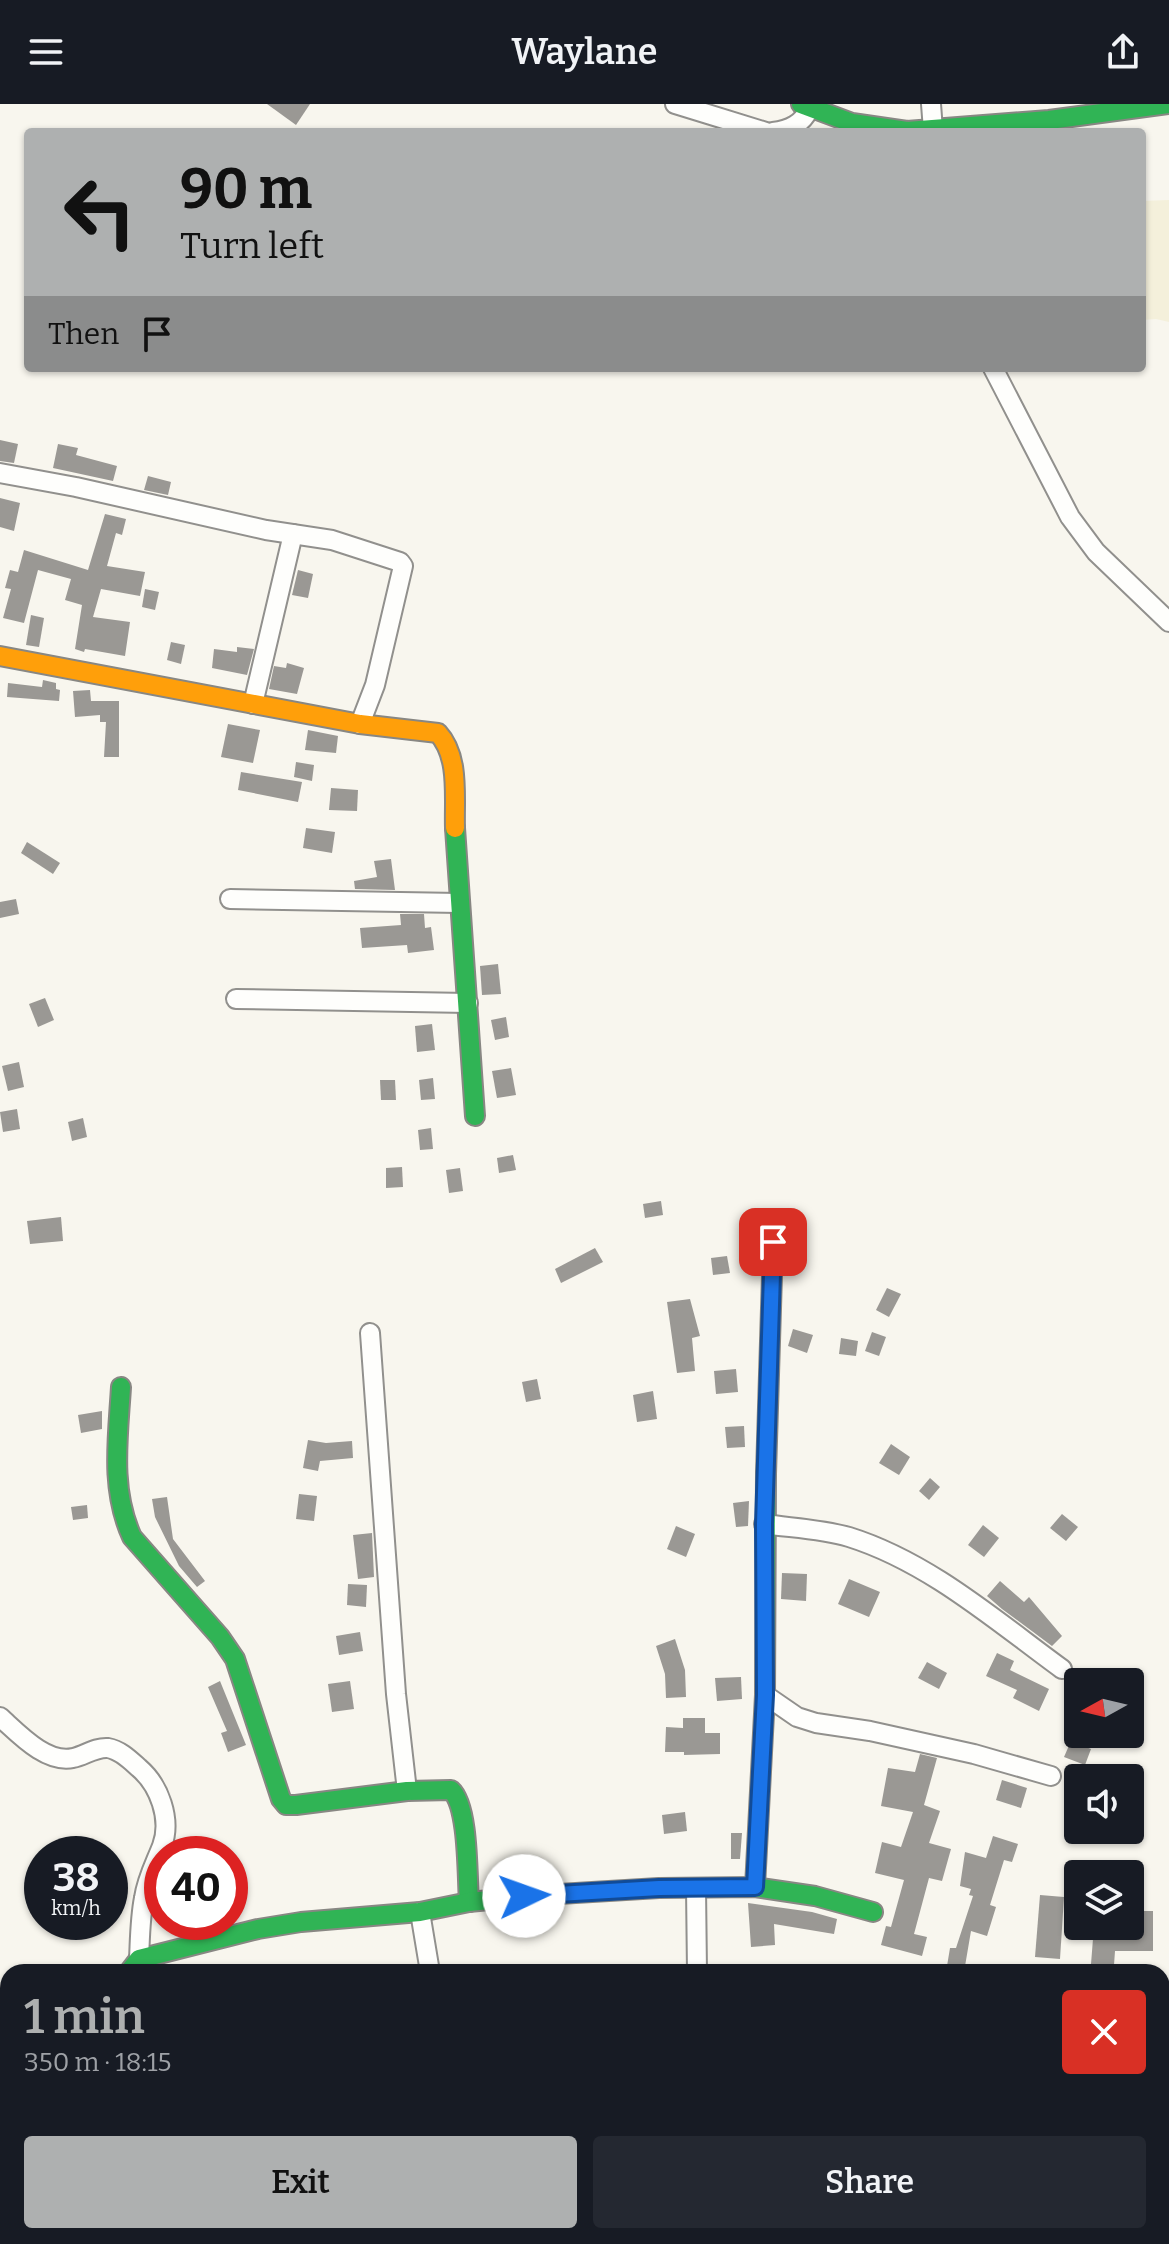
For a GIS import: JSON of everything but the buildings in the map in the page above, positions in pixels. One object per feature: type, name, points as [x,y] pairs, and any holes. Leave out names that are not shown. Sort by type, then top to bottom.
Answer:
[{"type":"street","points":[[675,104],[753,128]]},
{"type":"street","points":[[931,104],[933,128]]},
{"type":"street","points":[[956,128],[1049,120],[1169,104]]},
{"type":"street","points":[[787,128],[806,117],[806,106],[852,123],[880,128]]},
{"type":"street","points":[[995,372],[1034,453],[1070,517],[1096,552],[1169,622]]},
{"type":"street","points":[[0,473],[332,540],[387,557],[403,566],[375,685],[360,724]]},
{"type":"street","points":[[253,704],[293,534]]},
{"type":"street","points":[[0,656],[360,724],[438,733],[447,743],[452,760],[475,1116]]},
{"type":"street","points":[[230,899],[459,903]]},
{"type":"street","points":[[236,999],[468,1003]]},
{"type":"street","points":[[755,1887],[765,1695],[764,1524],[773,1242]]},
{"type":"street","points":[[370,1333],[396,1694],[407,1791]]},
{"type":"street","points":[[121,1387],[117,1493],[121,1519],[132,1537],[220,1637],[235,1659],[281,1799],[286,1805],[296,1805],[407,1791],[451,1790],[458,1796],[462,1811],[469,1902]]},
{"type":"street","points":[[764,1524],[846,1536],[875,1546],[947,1586],[1062,1669]]},
{"type":"street","points":[[765,1695],[797,1717],[816,1723],[870,1731],[974,1754],[1051,1776]]},
{"type":"street","points":[[0,1717],[28,1742],[55,1758],[71,1759],[108,1748],[123,1755],[154,1783],[163,1807],[164,1832],[145,1889],[134,1964]]},
{"type":"street","points":[[141,1964],[258,1929],[542,1895],[755,1887],[815,1896],[873,1912]]},
{"type":"street","points":[[696,1888],[697,1964]]},
{"type":"street","points":[[420,1912],[429,1964]]},
{"type":"shaded area","points":[[1169,200],[1169,322],[1146,320],[1146,201]]},
{"type":"traffic: fast","points":[[801,104],[852,123],[886,128]]},
{"type":"traffic: fast","points":[[946,128],[1049,120],[1169,104]]},
{"type":"traffic: fast","points":[[455,828],[475,1116]]},
{"type":"traffic: fast","points":[[121,1387],[118,1482],[125,1519],[132,1537],[220,1637],[235,1659],[281,1799],[286,1805],[296,1805],[407,1791],[451,1790],[457,1798],[464,1826],[469,1902]]},
{"type":"traffic: fast","points":[[755,1887],[765,1695],[766,1474]]},
{"type":"traffic: fast","points":[[135,1964],[139,1959],[258,1929],[542,1895],[659,1888],[755,1887],[815,1896],[873,1912]]},
{"type":"traffic: slow","points":[[0,656],[360,724],[438,733],[453,765],[455,828]]},
{"type":"traffic: jam","points":[[766,1474],[773,1242]]},
{"type":"route","points":[[524,1896],[659,1888],[755,1887],[765,1695],[764,1524],[773,1242]]}]
